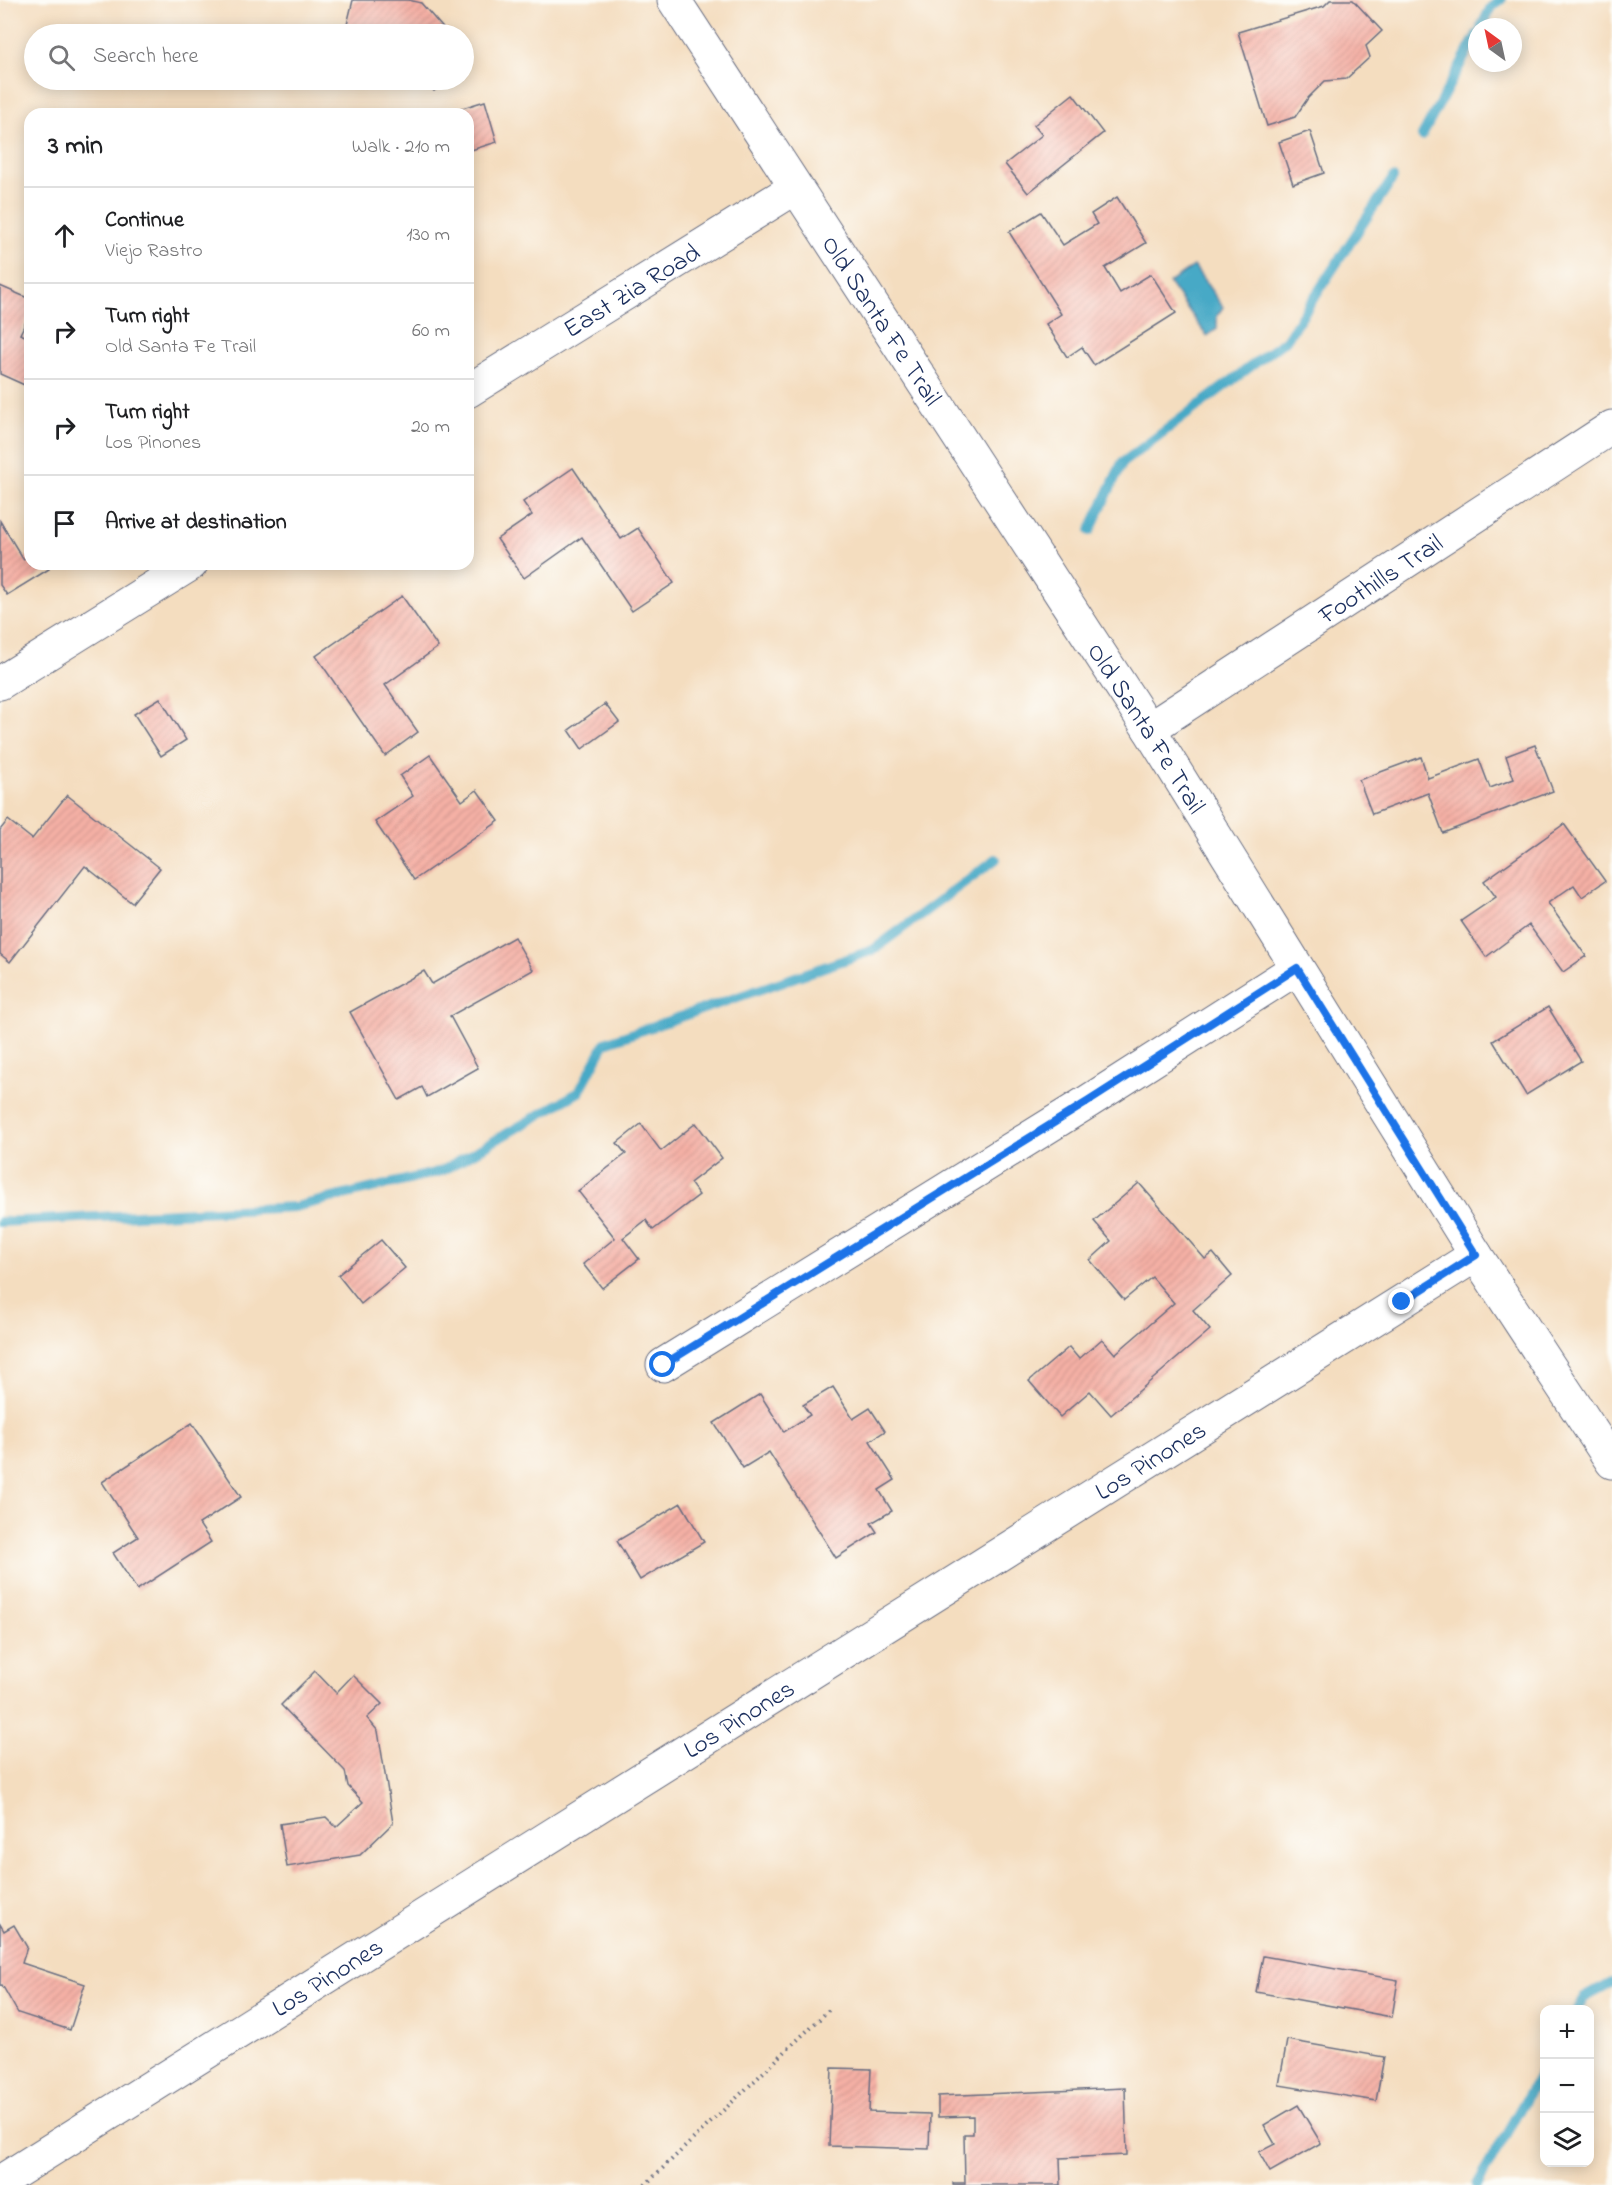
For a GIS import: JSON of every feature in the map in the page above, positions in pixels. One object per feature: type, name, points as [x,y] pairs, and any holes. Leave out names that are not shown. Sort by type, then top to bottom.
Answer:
[{"type":"street","name":"Old Santa Fe Trail","points":[[674,0],[1149,729],[1476,1255],[1612,1462]]},
{"type":"street","name":"East Zia Road","points":[[474,387],[795,188]]},
{"type":"street","name":"Foothills Trail","points":[[1149,729],[1612,428]]},
{"type":"street","points":[[0,683],[181,570]]},
{"type":"street","points":[[663,1365],[1079,1107],[1297,968]]},
{"type":"street","name":"Los Pinones","points":[[0,2182],[1476,1255]]},
{"type":"path","points":[[645,2185],[831,2008]]},
{"type":"water","points":[[1194,266],[1223,307],[1217,316],[1217,329],[1207,336],[1169,283]]},
{"type":"building","points":[[353,0],[409,0],[421,3],[439,24],[347,24]]},
{"type":"building","points":[[1330,0],[1353,0],[1382,31],[1366,46],[1370,57],[1346,79],[1325,81],[1308,98],[1295,117],[1267,126],[1238,32],[1324,6]]},
{"type":"building","points":[[1073,94],[1103,133],[1028,193],[1005,164],[1042,135],[1034,125]]},
{"type":"building","points":[[485,101],[497,142],[474,149],[474,108],[462,108]]},
{"type":"building","points":[[1310,131],[1324,173],[1293,184],[1279,142]]},
{"type":"building","points":[[1117,197],[1146,243],[1105,268],[1120,293],[1151,274],[1176,313],[1094,365],[1082,347],[1067,357],[1046,324],[1061,314],[1009,232],[1041,212],[1063,245],[1097,224],[1091,214]]},
{"type":"building","points":[[0,286],[24,296],[24,326],[20,334],[24,336],[24,385],[0,374]]},
{"type":"building","points":[[573,468],[621,539],[638,528],[674,583],[632,611],[582,537],[524,578],[497,539],[532,515],[523,502]]},
{"type":"building","points":[[0,521],[24,558],[24,570],[47,570],[7,595],[0,585]]},
{"type":"building","points":[[402,596],[438,647],[385,685],[418,732],[385,756],[316,656]]},
{"type":"building","points":[[160,698],[186,740],[161,756],[134,714]]},
{"type":"building","points":[[605,704],[619,722],[582,749],[569,730]]},
{"type":"building","points":[[1535,745],[1553,791],[1443,833],[1428,793],[1372,814],[1359,780],[1421,757],[1428,778],[1479,759],[1490,788],[1514,779],[1506,756]]},
{"type":"building","points":[[430,755],[462,801],[477,790],[499,821],[414,880],[375,822],[413,796],[400,776]]},
{"type":"building","points":[[67,795],[160,868],[132,903],[85,866],[10,962],[0,954],[0,830],[8,820],[32,839]]},
{"type":"building","points":[[1564,824],[1605,881],[1582,897],[1574,885],[1548,903],[1586,956],[1563,972],[1529,925],[1486,957],[1461,921],[1496,897],[1484,881]]},
{"type":"building","points":[[514,937],[533,970],[450,1016],[478,1068],[427,1097],[422,1087],[399,1100],[350,1012],[424,971],[432,984]]},
{"type":"building","points":[[1548,1007],[1581,1061],[1526,1095],[1493,1041]]},
{"type":"building","points":[[696,1123],[722,1158],[690,1183],[699,1195],[653,1230],[646,1220],[623,1238],[639,1259],[602,1288],[583,1264],[615,1238],[578,1191],[626,1154],[617,1143],[641,1124],[661,1151]]},
{"type":"building","points":[[1139,1183],[1205,1259],[1213,1253],[1232,1276],[1193,1310],[1210,1330],[1111,1415],[1090,1391],[1060,1417],[1029,1381],[1069,1347],[1079,1359],[1102,1339],[1115,1354],[1174,1303],[1152,1277],[1124,1300],[1090,1260],[1111,1241],[1094,1221]]},
{"type":"building","points":[[381,1240],[405,1268],[361,1304],[338,1275]]},
{"type":"building","points":[[833,1387],[853,1419],[870,1408],[885,1431],[870,1441],[895,1480],[879,1490],[892,1511],[871,1523],[877,1532],[836,1558],[769,1452],[743,1468],[714,1423],[760,1394],[784,1432],[810,1415],[803,1405]]},
{"type":"building","points":[[192,1423],[241,1497],[199,1524],[211,1542],[137,1590],[113,1553],[138,1537],[102,1482]]},
{"type":"building","points":[[681,1503],[704,1542],[640,1580],[617,1541]]},
{"type":"building","points":[[315,1671],[336,1693],[353,1675],[382,1704],[367,1718],[378,1731],[393,1823],[360,1855],[287,1867],[280,1824],[326,1817],[336,1827],[363,1802],[348,1786],[345,1771],[281,1705]]},
{"type":"building","points":[[0,1924],[4,1931],[14,1925],[27,1947],[22,1963],[85,1984],[70,2030],[18,2013],[2,1985],[0,1986]]},
{"type":"building","points":[[1263,1956],[1398,1980],[1392,2017],[1256,1992]]},
{"type":"building","points":[[1287,2040],[1384,2057],[1376,2101],[1279,2085]]},
{"type":"building","points":[[832,2068],[871,2069],[869,2112],[930,2114],[929,2149],[829,2146]]},
{"type":"building","points":[[1125,2088],[1127,2155],[1060,2158],[1061,2185],[953,2185],[953,2183],[965,2183],[964,2134],[973,2134],[973,2116],[938,2117],[938,2096]]},
{"type":"building","points":[[1298,2105],[1321,2143],[1270,2172],[1259,2152],[1275,2144],[1264,2125]]},
{"type":"waterway","points":[[1486,18],[1491,7],[1501,0]]},
{"type":"waterway","points":[[1422,136],[1468,51]]},
{"type":"waterway","points":[[1090,531],[1122,463],[1286,340],[1393,178]]},
{"type":"waterway","points":[[0,1222],[295,1207],[442,1171],[579,1092],[605,1043],[873,950],[996,859]]},
{"type":"waterway","points":[[1580,2005],[1584,1998],[1612,1983]]},
{"type":"waterway","points":[[1477,2185],[1540,2074]]},
{"type":"route","points":[[663,1365],[1089,1101],[1297,968],[1476,1255],[1402,1302]]}]
